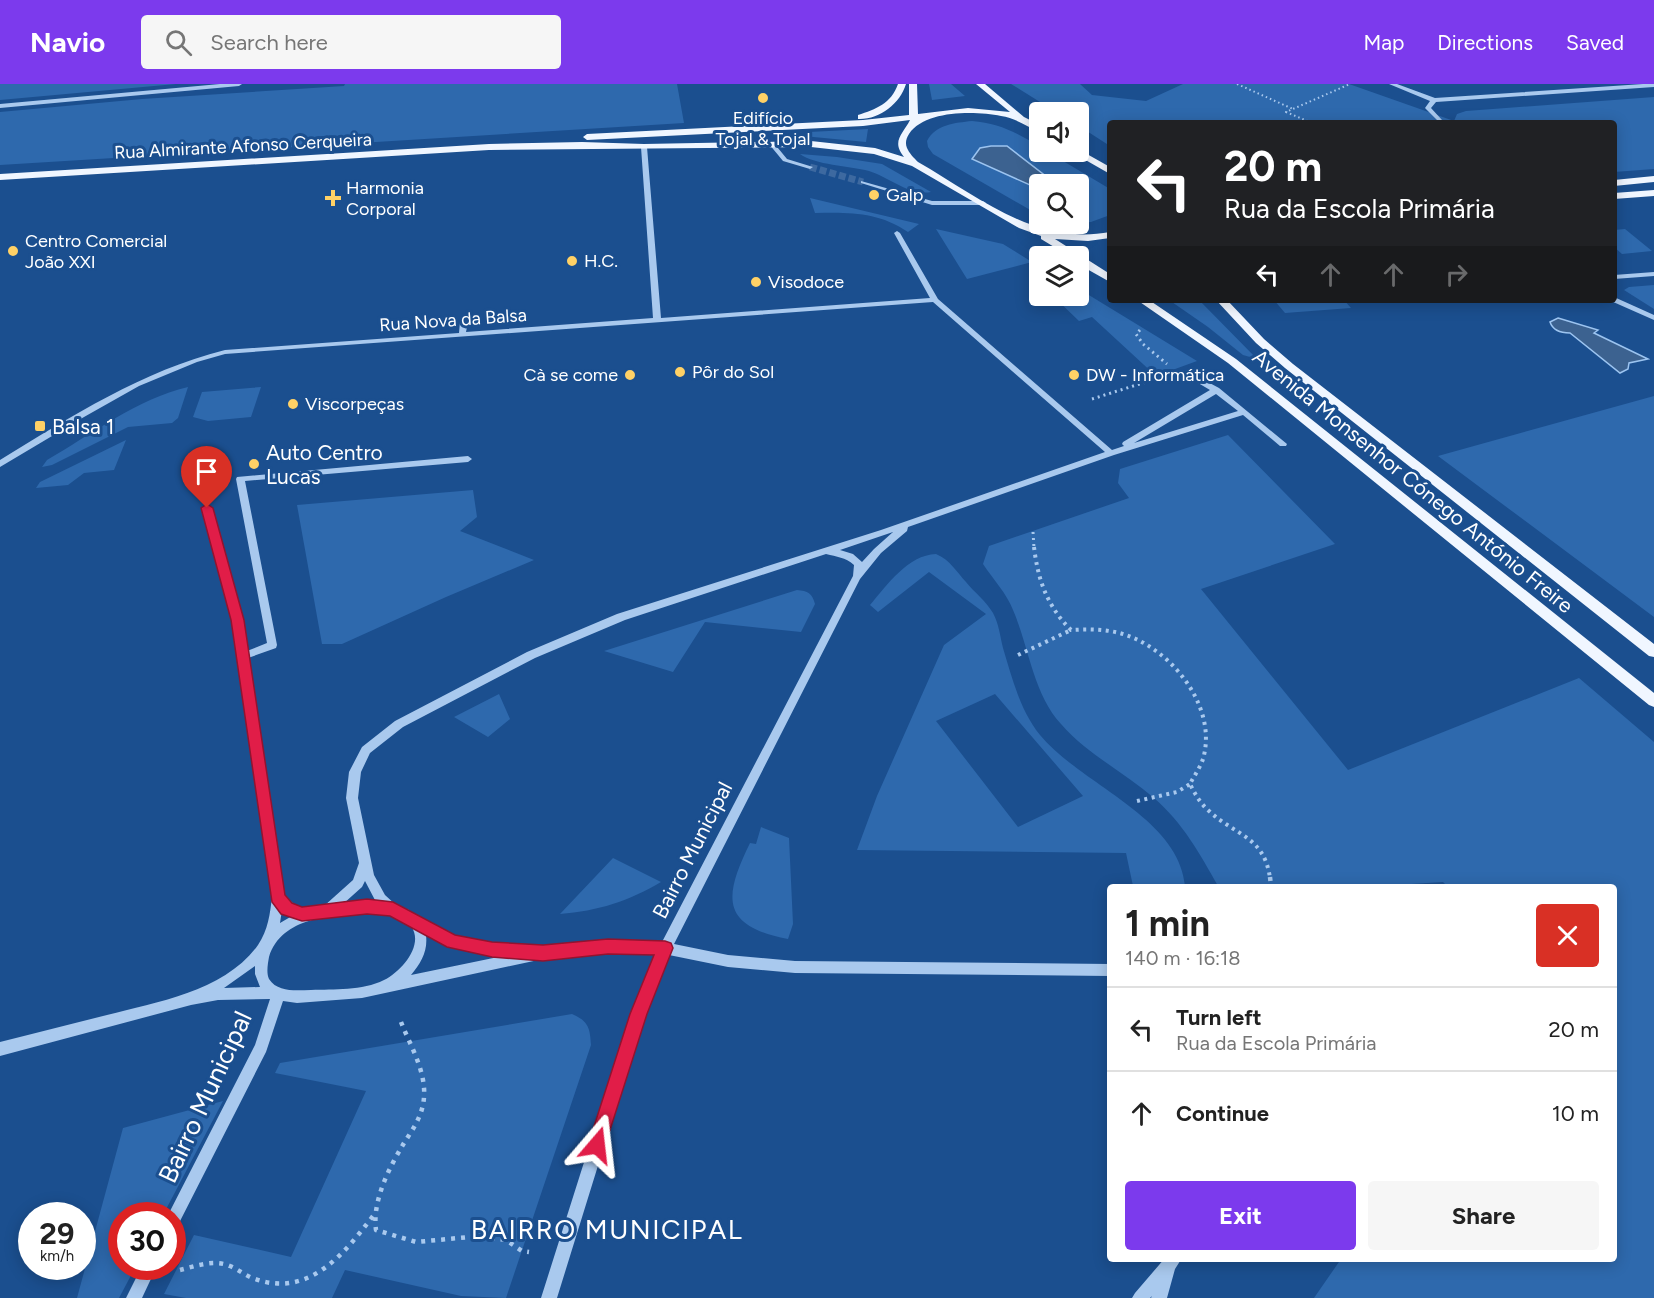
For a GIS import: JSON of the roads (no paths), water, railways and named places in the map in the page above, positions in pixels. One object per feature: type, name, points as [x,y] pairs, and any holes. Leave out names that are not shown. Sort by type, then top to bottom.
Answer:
[{"type":"main road","points":[[827,125],[861,117],[888,107],[900,92],[902,84]]},
{"type":"main road","points":[[913,84],[914,120],[901,141],[903,150],[915,164]]},
{"type":"main road","points":[[980,84],[1028,121]]},
{"type":"main road","name":"Rua Almirante Afonso Cerqueira","points":[[489,147],[515,141],[914,120],[941,114],[982,111],[1011,115],[1028,121]]},
{"type":"main road","name":"Rua Almirante Afonso Cerqueira","points":[[644,147],[775,127]]},
{"type":"main road","name":"Rua Almirante Afonso Cerqueira","points":[[0,177],[489,147],[582,145],[644,147],[771,143],[843,147],[892,155],[915,164],[1029,229]]},
{"type":"main road","points":[[1089,159],[1107,169]]},
{"type":"main road","points":[[1617,183],[1654,179]]},
{"type":"main road","points":[[1617,196],[1654,193]]},
{"type":"main road","points":[[1040,234],[1078,239],[1106,236]]},
{"type":"main road","points":[[1040,234],[1058,246]]},
{"type":"main road","points":[[1089,266],[1107,277]]},
{"type":"main road","name":"Avenida Monsenhor Cónego António Freire","points":[[1146,303],[1232,361],[1654,701]]},
{"type":"main road","name":"Avenida Monsenhor Cónego António Freire","points":[[1224,303],[1260,341],[1289,366],[1654,652]]},
{"type":"main road","points":[[1229,303],[1236,316]]},
{"type":"street","points":[[0,106],[239,84]]},
{"type":"street","points":[[1392,84],[1434,100],[1654,85]]},
{"type":"street","points":[[1434,100],[1428,108],[1439,120]]},
{"type":"street","points":[[771,143],[785,160],[810,167]]},
{"type":"street","points":[[644,147],[657,321]]},
{"type":"street","points":[[863,182],[932,203],[983,203]]},
{"type":"street","points":[[897,232],[935,300],[1111,453]]},
{"type":"street","points":[[1617,277],[1654,274]]},
{"type":"street","name":"Rua Nova da Balsa","points":[[0,464],[146,379],[197,359],[239,351],[935,300]]},
{"type":"street","points":[[1617,300],[1654,318]]},
{"type":"street","points":[[462,335],[464,322]]},
{"type":"street","points":[[1191,375],[1216,390],[1283,444]]},
{"type":"street","points":[[1111,453],[1216,390]]},
{"type":"street","points":[[543,953],[492,949],[452,942],[393,909],[374,888],[365,864],[352,798],[354,771],[366,750],[399,724],[531,655],[621,617],[917,521],[1111,453],[1244,412]]},
{"type":"street","points":[[243,656],[272,645],[240,478],[468,459]]},
{"type":"street","points":[[207,508],[237,620],[278,897],[274,928],[263,950],[261,964],[263,979],[269,988],[286,996],[327,995],[379,988],[543,953],[608,946],[665,948],[638,1014],[549,1298]]},
{"type":"street","name":"Bairro Municipal","points":[[917,521],[879,548],[866,561],[665,948],[728,961],[795,967],[1107,970]]},
{"type":"street","points":[[823,552],[840,552],[852,556],[859,564],[856,578]]},
{"type":"street","points":[[191,999],[247,967],[274,935],[291,922],[326,911],[358,883],[365,864]]},
{"type":"street","points":[[278,897],[287,909],[302,914],[367,907],[393,909]]},
{"type":"street","points":[[379,988],[405,975],[419,955],[420,939],[414,922]]},
{"type":"street","points":[[0,1049],[191,999],[227,994],[279,993]]},
{"type":"street","name":"Bairro Municipal","points":[[182,1202],[261,1047],[279,993]]},
{"type":"street","points":[[1140,1298],[1172,1262]]},
{"type":"street","points":[[1160,1298],[1172,1262]]},
{"type":"street","points":[[134,1298],[143,1280]]},
{"type":"tunnel","points":[[810,167],[863,182]]},
{"type":"place","name":"Edifício Tojal & Tojal","points":[[763,98]]},
{"type":"place","name":"Galp","points":[[874,195]]},
{"type":"place","name":"Harmonia Corporal","points":[[333,198]]},
{"type":"place","name":"Centro Comercial João XXI","points":[[13,251]]},
{"type":"place","name":"H.C.","points":[[572,261]]},
{"type":"place","name":"Visodoce","points":[[756,282]]},
{"type":"place","name":"Pôr do Sol","points":[[680,372]]},
{"type":"place","name":"Cà se come","points":[[630,375]]},
{"type":"place","name":"DW - Informática","points":[[1074,375]]},
{"type":"place","name":"Viscorpeças","points":[[293,404]]},
{"type":"place","name":"Balsa 1","points":[[40,426]]},
{"type":"place","name":"Auto Centro Lucas","points":[[254,464]]},
{"type":"district","name":"BAIRRO MUNICIPAL","points":[[607,1229]]}]
